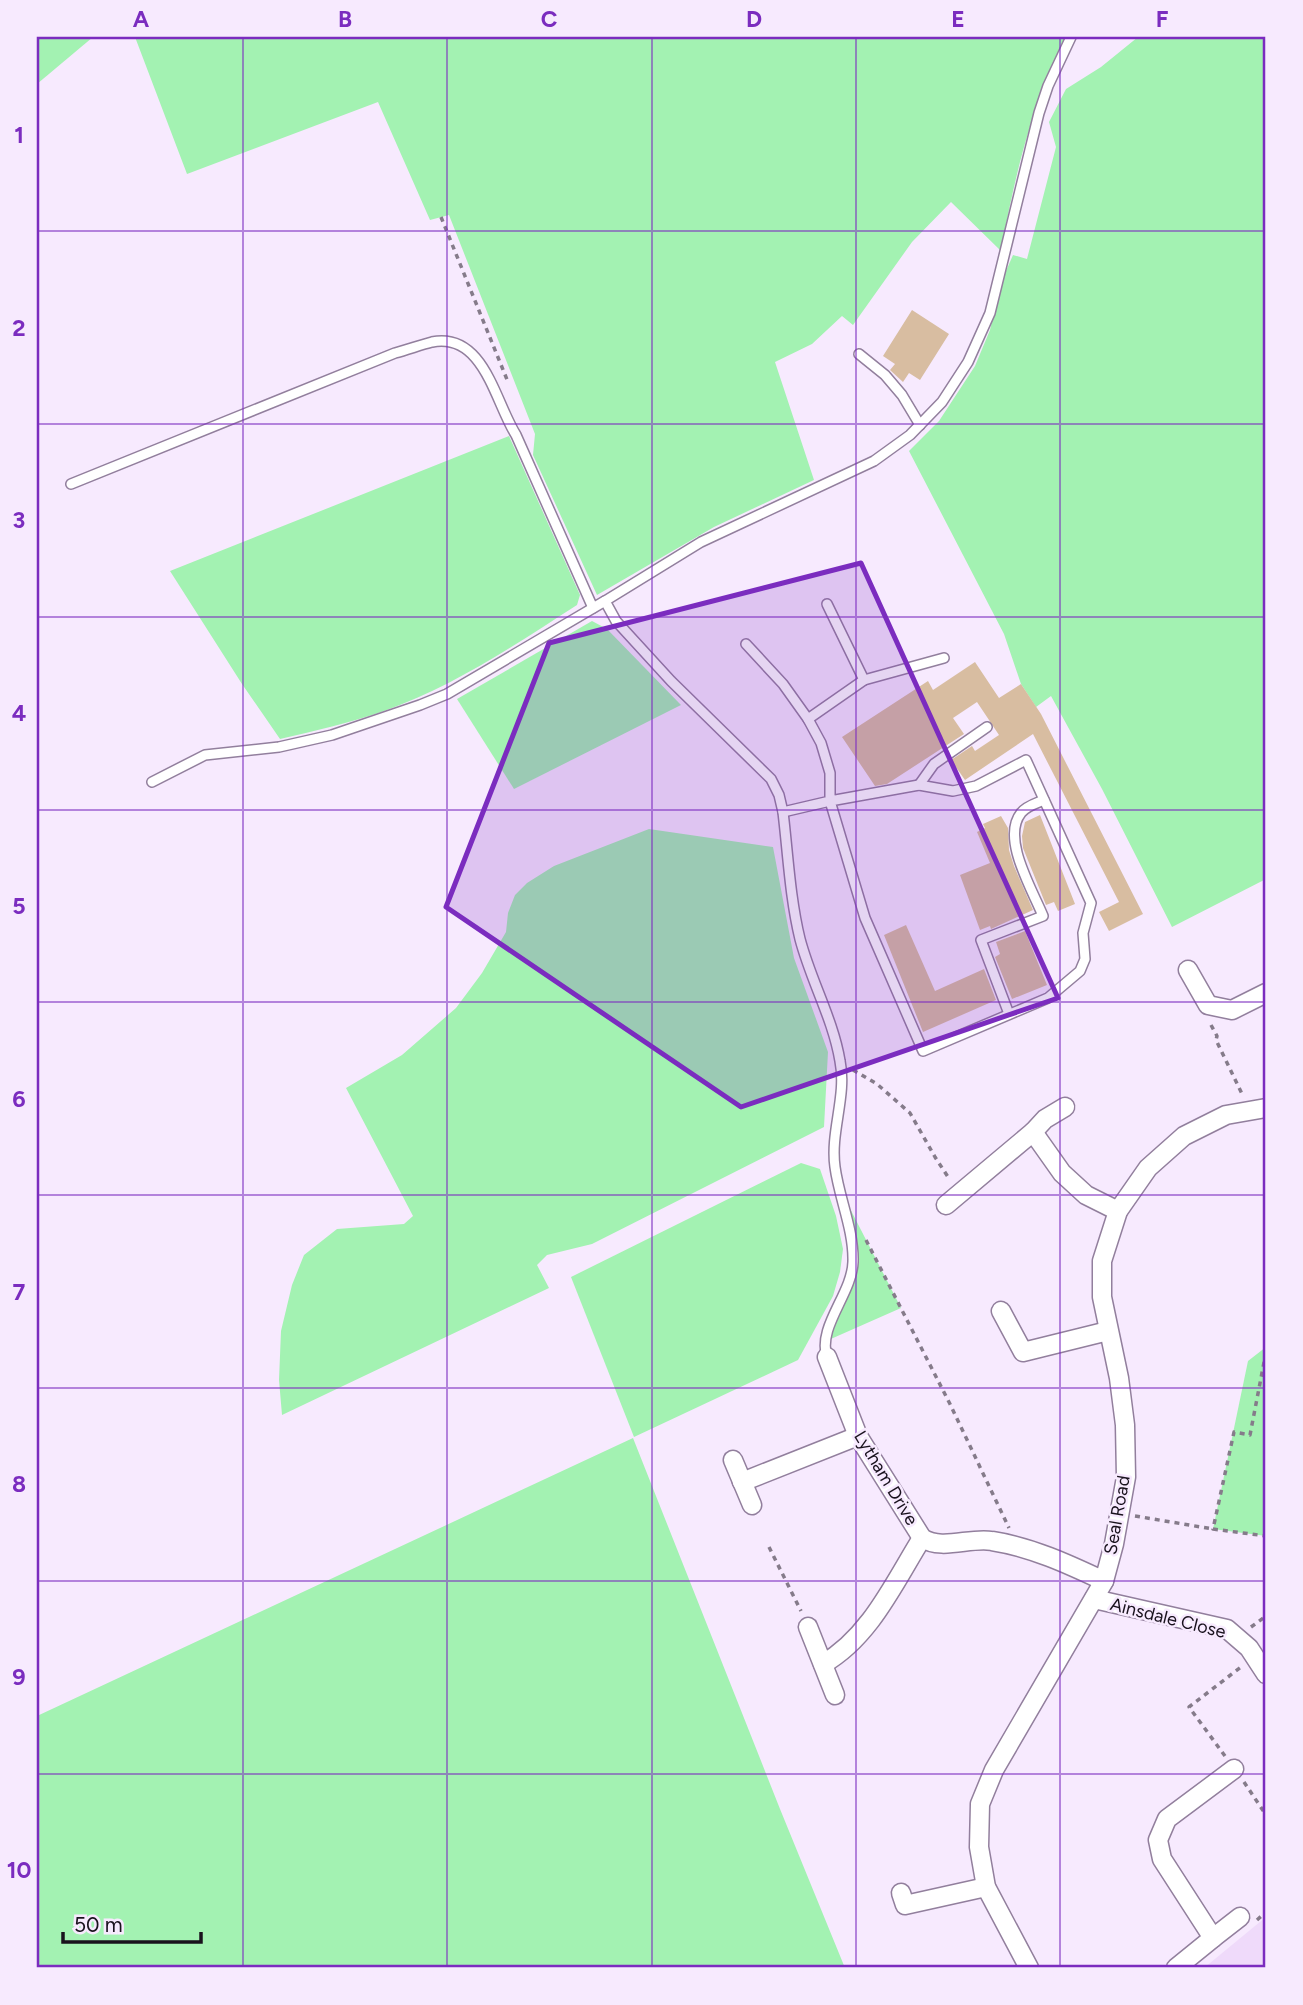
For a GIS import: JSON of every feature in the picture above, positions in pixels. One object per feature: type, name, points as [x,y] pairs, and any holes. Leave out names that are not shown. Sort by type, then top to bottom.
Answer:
[{"type":"street","points":[[1188,970],[1208,1004],[1232,1010],[1266,993]]},
{"type":"street","points":[[946,1206],[1045,1119],[1065,1107]]},
{"type":"street","name":"Seal Road","points":[[1029,1968],[986,1887],[979,1847],[981,1804],[994,1770],[1104,1581],[1120,1514],[1126,1477],[1125,1425],[1119,1378],[1102,1297],[1102,1261],[1118,1211],[1148,1168],[1184,1136],[1226,1115],[1258,1109]]},
{"type":"street","points":[[1032,1132],[1062,1173],[1078,1188],[1118,1211]]},
{"type":"street","points":[[1001,1311],[1023,1352],[1108,1331]]},
{"type":"street","name":"Lytham Drive","points":[[827,1357],[858,1436],[922,1538],[934,1543],[988,1540],[1017,1546],[1067,1563],[1104,1581]]},
{"type":"street","points":[[742,1482],[858,1436]]},
{"type":"street","points":[[733,1460],[752,1505]]},
{"type":"street","points":[[823,1664],[846,1649],[867,1625],[922,1538]]},
{"type":"street","name":"Ainsdale Close","points":[[1094,1599],[1227,1629],[1249,1648],[1266,1674]]},
{"type":"street","points":[[808,1627],[835,1695]]},
{"type":"street","points":[[1213,1938],[1162,1859],[1158,1840],[1167,1819],[1234,1769]]},
{"type":"street","points":[[901,1893],[905,1905],[986,1887]]},
{"type":"street","points":[[1176,1968],[1240,1917]]},
{"type":"lane","points":[[152,782],[205,755],[279,747],[332,735],[420,705],[459,687],[701,542],[890,452],[920,425],[954,387],[990,313],[1039,113],[1048,86],[1071,37]]},
{"type":"lane","points":[[71,484],[395,354],[432,342],[452,343],[471,353],[481,363],[593,608]]},
{"type":"lane","points":[[859,354],[885,375],[902,395],[920,425]]},
{"type":"lane","points":[[605,601],[617,621],[680,691],[771,779],[779,795],[800,937],[841,1063],[833,1148],[853,1261],[844,1295],[824,1342],[827,1357]]},
{"type":"lane","points":[[827,604],[864,680]]},
{"type":"lane","points":[[746,644],[783,684],[821,743],[830,773],[830,800],[865,918],[923,1051],[1048,998],[1080,971],[1084,959],[1083,933],[1091,903],[1027,760],[976,786],[953,791],[919,785],[830,800],[783,812]]},
{"type":"lane","points":[[808,719],[864,680],[944,658]]},
{"type":"lane","points":[[919,785],[934,764],[987,727]]},
{"type":"lane","points":[[1009,1014],[981,940],[1042,916],[1013,843],[1014,824],[1022,810],[1044,800]]},
{"type":"path","points":[[441,217],[512,392]]},
{"type":"path","points":[[1208,1004],[1205,1014],[1258,1109]]},
{"type":"path","points":[[841,1063],[877,1084],[910,1113],[935,1157],[960,1193]]},
{"type":"path","points":[[865,1238],[950,1404],[1017,1546]]},
{"type":"path","points":[[1213,1529],[1234,1432],[1250,1435],[1266,1352]]},
{"type":"path","points":[[1120,1514],[1266,1536]]},
{"type":"path","points":[[769,1547],[808,1627]]},
{"type":"path","points":[[1254,1657],[1189,1707],[1266,1815]]},
{"type":"highlighted area","points":[[861,563],[1058,998],[741,1107],[446,907],[549,643]]},
{"type":"shaded area","points":[[1266,1917],[1266,1968],[1204,1968],[1255,1926]]},
{"type":"green space","points":[[37,37],[93,37],[37,84]]},
{"type":"green space","points":[[135,37],[1065,37],[1053,63],[1026,142],[1001,251],[951,202],[912,242],[853,325],[842,316],[812,344],[775,362],[814,480],[714,527],[597,595],[533,455],[535,434],[449,215],[430,220],[378,102],[187,174]]},
{"type":"green space","points":[[1138,37],[1266,37],[1266,879],[1172,927],[1051,696],[1036,707],[1021,684],[1004,634],[909,451],[939,421],[975,366],[990,330],[999,287],[1013,255],[1027,259],[1056,147],[1049,122],[1066,89],[1101,67]]},
{"type":"green space","points":[[509,436],[580,595],[577,605],[483,664],[435,690],[371,715],[280,739],[170,571]]},
{"type":"green space","points":[[592,621],[607,629],[681,705],[514,789],[457,699]]},
{"type":"green space","points":[[649,829],[773,847],[794,958],[828,1052],[824,1127],[592,1244],[547,1255],[537,1265],[549,1288],[282,1415],[279,1380],[281,1331],[292,1285],[304,1255],[337,1229],[404,1224],[413,1216],[346,1088],[402,1055],[456,1008],[482,973],[506,932],[508,913],[515,895],[527,883],[554,866]]},
{"type":"green space","points":[[801,1163],[820,1169],[836,1216],[843,1249],[833,1296],[798,1360],[634,1437],[571,1277]]},
{"type":"green space","points":[[841,1191],[901,1308],[824,1342],[853,1261]]},
{"type":"green space","points":[[1266,1347],[1266,1536],[1213,1529],[1248,1361]]},
{"type":"green space","points":[[633,1438],[845,1968],[37,1968],[37,1716]]},
{"type":"building","points":[[912,310],[949,334],[920,380],[909,373],[903,382],[890,370],[895,364],[883,356]]},
{"type":"building","points":[[975,662],[999,698],[1021,684],[1041,714],[1143,914],[1109,931],[1099,912],[1119,902],[1033,734],[965,780],[951,760],[972,746],[975,751],[999,735],[977,702],[953,718],[964,734],[887,784],[875,786],[842,737],[928,681],[933,690]]},
{"type":"building","points":[[1040,815],[1075,904],[1058,911],[1054,902],[1046,905],[1023,848],[1025,822]]},
{"type":"building","points":[[1001,816],[1008,828],[1009,850],[1014,866],[1033,910],[991,929],[990,926],[980,930],[960,875],[990,863],[977,832],[985,828],[983,824]]},
{"type":"building","points":[[906,925],[935,991],[984,969],[996,1000],[923,1032],[884,935]]},
{"type":"building","points":[[1025,931],[1047,985],[1012,999],[995,957],[1000,954],[996,942]]}]
